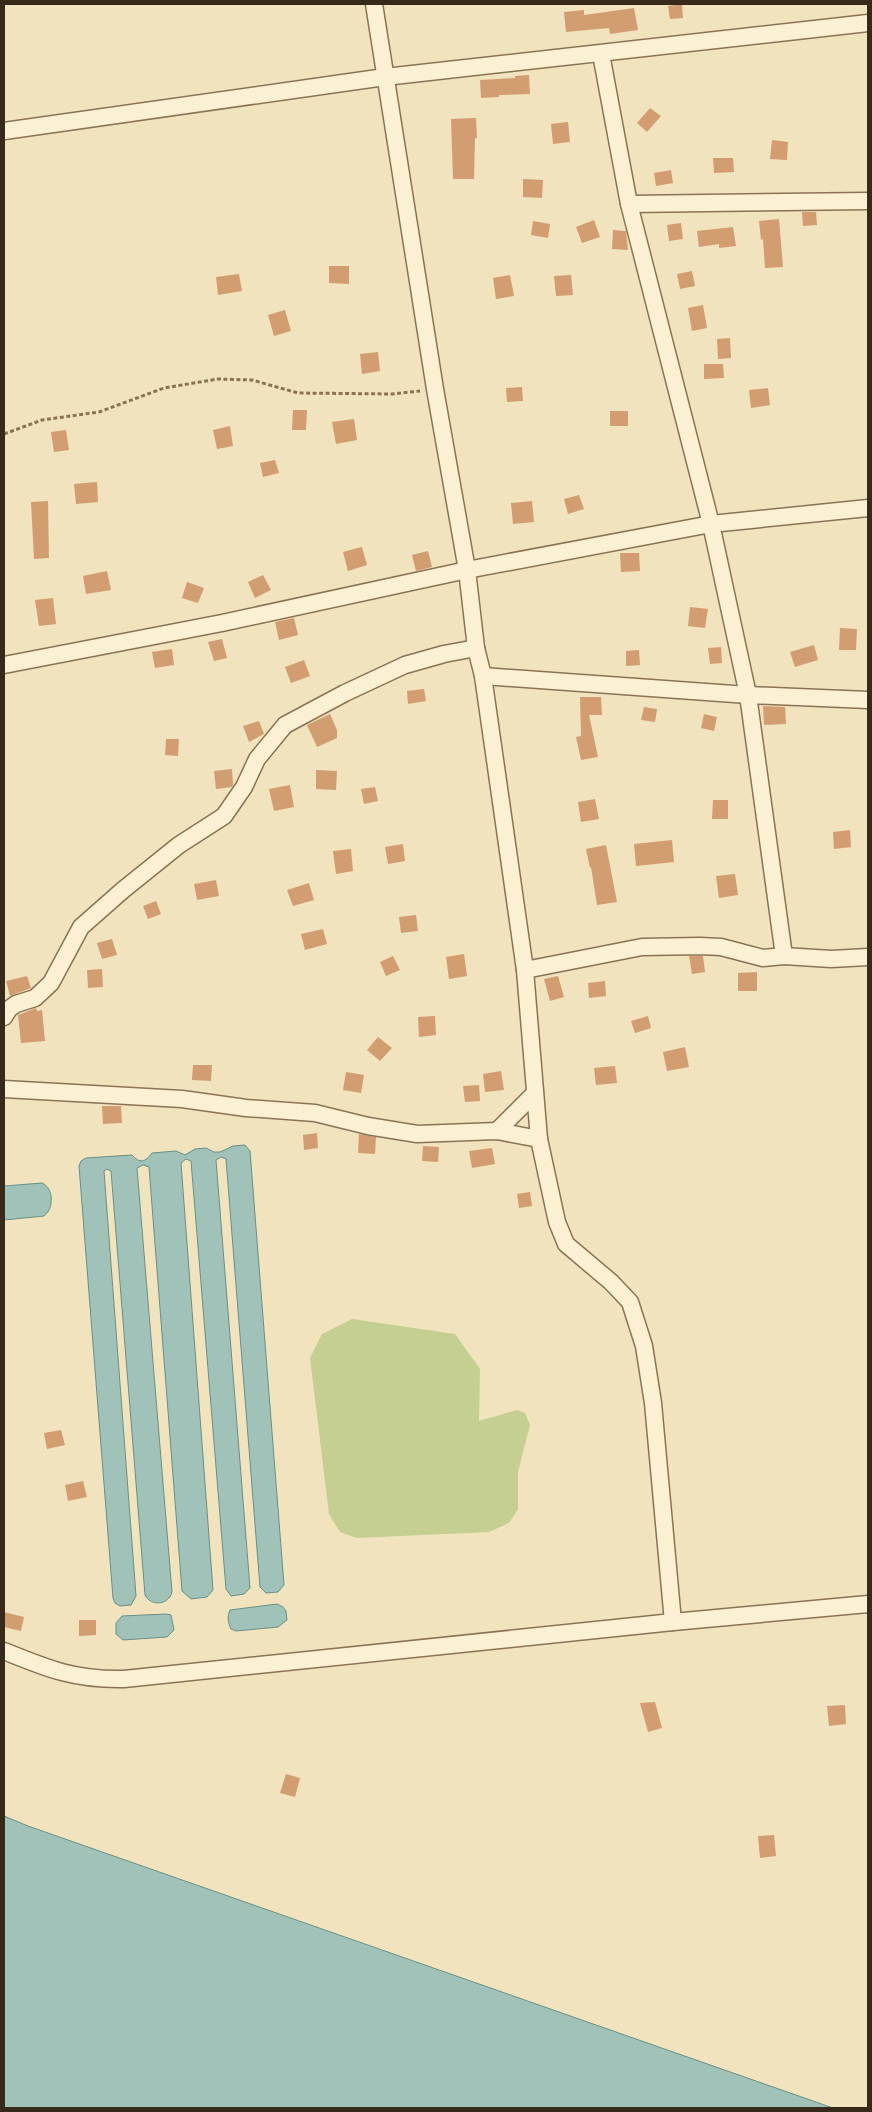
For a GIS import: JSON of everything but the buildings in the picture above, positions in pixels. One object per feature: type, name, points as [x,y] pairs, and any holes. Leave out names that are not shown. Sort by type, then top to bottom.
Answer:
[{"type":"street","points":[[374,4],[435,389],[468,570],[476,648],[483,676],[525,970],[539,1139],[557,1222],[566,1244],[611,1282],[630,1302],[644,1346],[653,1403],[673,1622]]},
{"type":"street","points":[[4,131],[385,77],[868,23]]},
{"type":"street","points":[[601,54],[629,204],[711,524],[748,694],[784,956]]},
{"type":"street","points":[[629,204],[868,201]]},
{"type":"street","points":[[4,665],[222,623],[468,570],[711,524],[868,508]]},
{"type":"street","points":[[4,1017],[9,1009],[16,1004],[35,998],[51,983],[81,927],[179,845],[224,816],[244,787],[257,759],[285,725],[345,693],[405,665],[444,654],[476,648]]},
{"type":"street","points":[[483,676],[868,700]]},
{"type":"street","points":[[525,970],[642,947],[721,947],[763,958],[784,956],[831,959],[868,958]]},
{"type":"street","points":[[4,1089],[182,1099],[246,1108],[315,1113],[368,1126],[416,1134],[497,1131],[539,1139]]},
{"type":"street","points":[[497,1131],[535,1093]]},
{"type":"street","points":[[4,1651],[54,1671],[95,1680],[124,1679],[673,1622],[868,1604]]},
{"type":"path","points":[[4,434],[42,420],[99,412],[164,388],[218,378],[252,380],[298,393],[392,394],[435,389]]},
{"type":"green space","points":[[352,1319],[455,1334],[480,1369],[479,1421],[517,1410],[525,1413],[530,1425],[518,1472],[518,1509],[509,1523],[489,1532],[357,1538],[340,1532],[329,1514],[310,1358],[322,1334]]},
{"type":"water","points":[[245,1145],[250,1151],[284,1585],[278,1592],[266,1593],[260,1587],[226,1159],[221,1157],[216,1160],[250,1588],[244,1594],[231,1596],[226,1589],[191,1161],[186,1159],[181,1163],[213,1590],[207,1597],[191,1599],[182,1591],[149,1167],[143,1165],[137,1168],[172,1592],[167,1600],[160,1603],[151,1601],[145,1595],[111,1171],[107,1169],[104,1171],[136,1596],[131,1605],[120,1606],[115,1603],[113,1598],[79,1166],[81,1161],[86,1158],[132,1155],[142,1161],[152,1153],[176,1151],[185,1155],[195,1149],[206,1148],[214,1152],[220,1152],[233,1146]]},
{"type":"water","points":[[42,1183],[49,1189],[51,1194],[50,1209],[44,1216],[4,1220],[4,1186]]},
{"type":"water","points":[[277,1604],[286,1611],[287,1620],[278,1627],[236,1631],[231,1629],[228,1620],[230,1610]]},
{"type":"water","points":[[171,1615],[174,1630],[167,1637],[123,1640],[116,1634],[116,1623],[122,1616]]},
{"type":"water","points":[[4,1816],[28,1826],[833,2108],[4,2108]]}]
